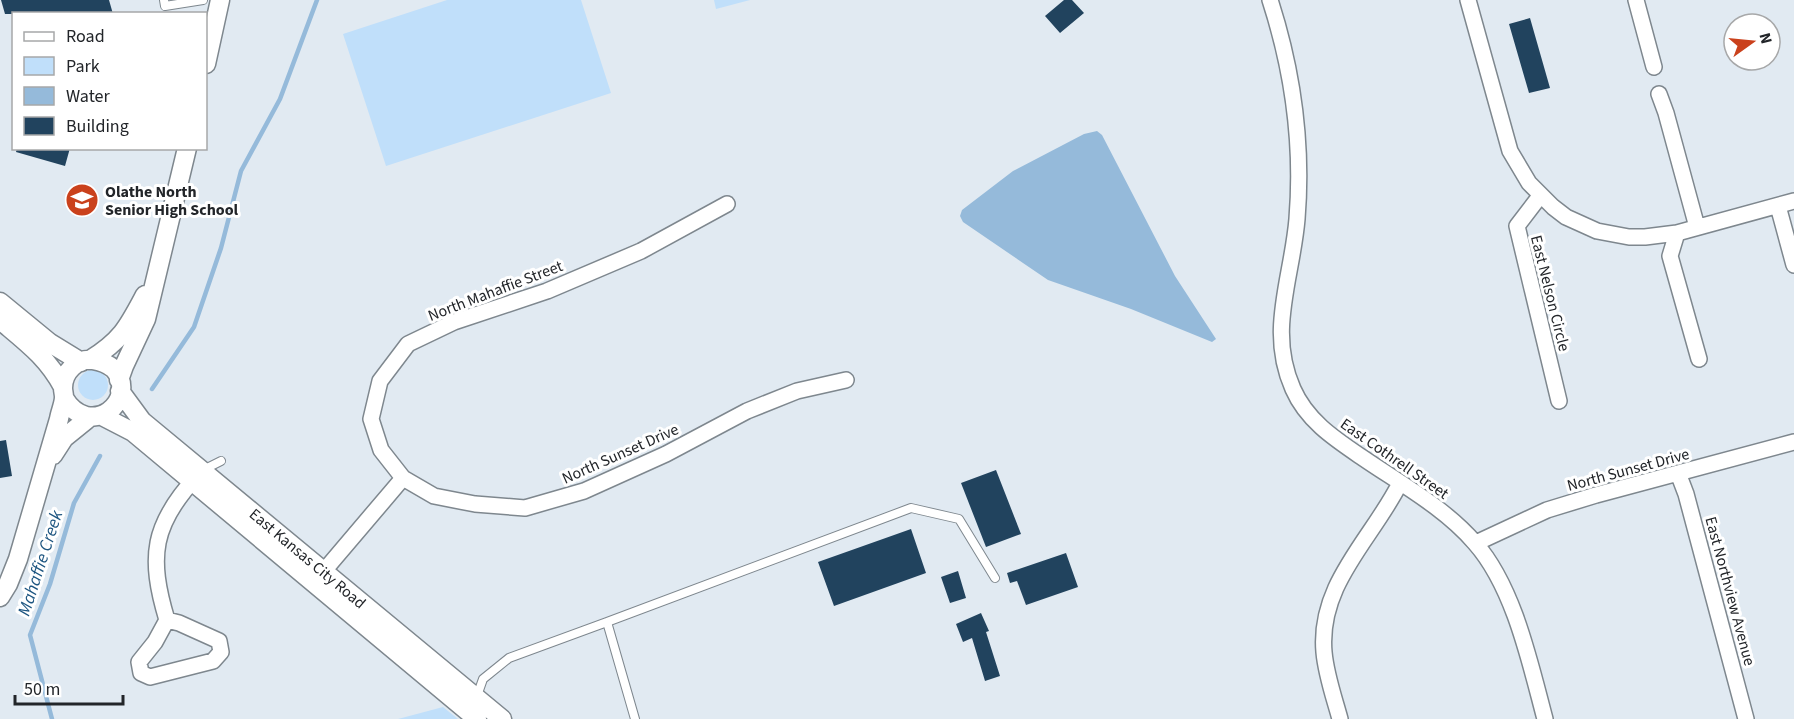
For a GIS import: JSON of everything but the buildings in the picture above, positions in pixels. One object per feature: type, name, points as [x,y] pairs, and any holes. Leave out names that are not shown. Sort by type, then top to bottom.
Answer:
[{"type":"street","points":[[207,59],[220,0]]},
{"type":"street","name":"East Cothrell Street","points":[[1270,0],[1280,32],[1294,97],[1299,158],[1297,220],[1280,328],[1287,372],[1293,389],[1310,416],[1333,438],[1438,509],[1476,543],[1489,562],[1512,606],[1545,719]]},
{"type":"street","points":[[1468,0],[1510,151],[1540,196],[1581,225],[1605,233],[1629,237],[1677,233],[1794,201]]},
{"type":"street","points":[[1636,0],[1654,67]]},
{"type":"street","points":[[1659,94],[1697,227]]},
{"type":"street","points":[[46,466],[64,438],[112,409],[118,400],[124,366],[146,319],[187,150]]},
{"type":"street","name":"East Nelson Circle","points":[[1540,196],[1516,226],[1559,400]]},
{"type":"street","name":"North Mahaffie Street","points":[[403,478],[381,450],[371,419],[380,381],[408,344],[454,322],[547,291],[641,251],[727,204]]},
{"type":"street","points":[[1778,206],[1794,265]]},
{"type":"street","points":[[1677,233],[1670,256],[1699,359]]},
{"type":"street","points":[[0,597],[18,560],[46,466],[66,376],[72,367],[110,348],[119,338],[157,273]]},
{"type":"street","points":[[0,302],[50,344],[85,361],[103,362],[113,369],[120,386]]},
{"type":"street","points":[[0,320],[41,354],[49,364],[70,408],[78,414],[96,417]]},
{"type":"street","name":"North Sunset Drive","points":[[403,478],[434,496],[475,504],[525,508],[584,491],[666,454],[747,411],[797,391],[846,380]]},
{"type":"street","name":"East Kansas City Road","points":[[120,386],[142,421],[197,475],[473,709],[502,719]]},
{"type":"street","name":"East Kansas City Road","points":[[96,417],[134,432],[197,475]]},
{"type":"street","name":"North Sunset Drive","points":[[1476,543],[1547,510],[1794,442]]},
{"type":"street","name":"East Northview Avenue","points":[[1678,473],[1686,494],[1746,719]]},
{"type":"street","points":[[167,620],[178,622],[219,641],[221,652],[213,661],[202,664],[150,677],[141,673],[139,662],[155,642],[167,620],[156,577],[157,546],[163,524],[169,510],[197,475]]},
{"type":"street","points":[[319,577],[403,478]]},
{"type":"street","points":[[1340,719],[1326,668],[1324,651],[1324,633],[1330,600],[1345,569],[1400,483]]},
{"type":"lane","points":[[164,0],[165,6],[203,0]]},
{"type":"lane","points":[[197,475],[221,461]]},
{"type":"lane","points":[[473,709],[483,678],[509,658],[911,508],[959,519],[995,578]]},
{"type":"lane","points":[[607,622],[635,719]]},
{"type":"green space","points":[[447,0],[581,0],[611,93],[386,166],[343,34]]},
{"type":"green space","points":[[714,0],[750,0],[716,9]]},
{"type":"green space","points":[[93,370],[104,374],[108,385],[104,396],[93,400],[82,396],[78,385],[82,374]]},
{"type":"green space","points":[[443,707],[458,719],[398,719]]},
{"type":"water","points":[[1097,131],[1102,135],[1175,276],[1216,339],[1212,342],[1131,309],[1048,280],[963,222],[960,216],[962,210],[1013,171],[1084,134]]},
{"type":"waterway","name":"Mahaffie Creek","points":[[152,389],[194,327],[221,248],[241,171],[280,99],[317,0]]},
{"type":"waterway","name":"Mahaffie Creek","points":[[52,719],[30,635],[50,584],[74,503],[100,456]]},
{"type":"place","name":"Olathe North Senior High School","points":[[82,200]]}]
